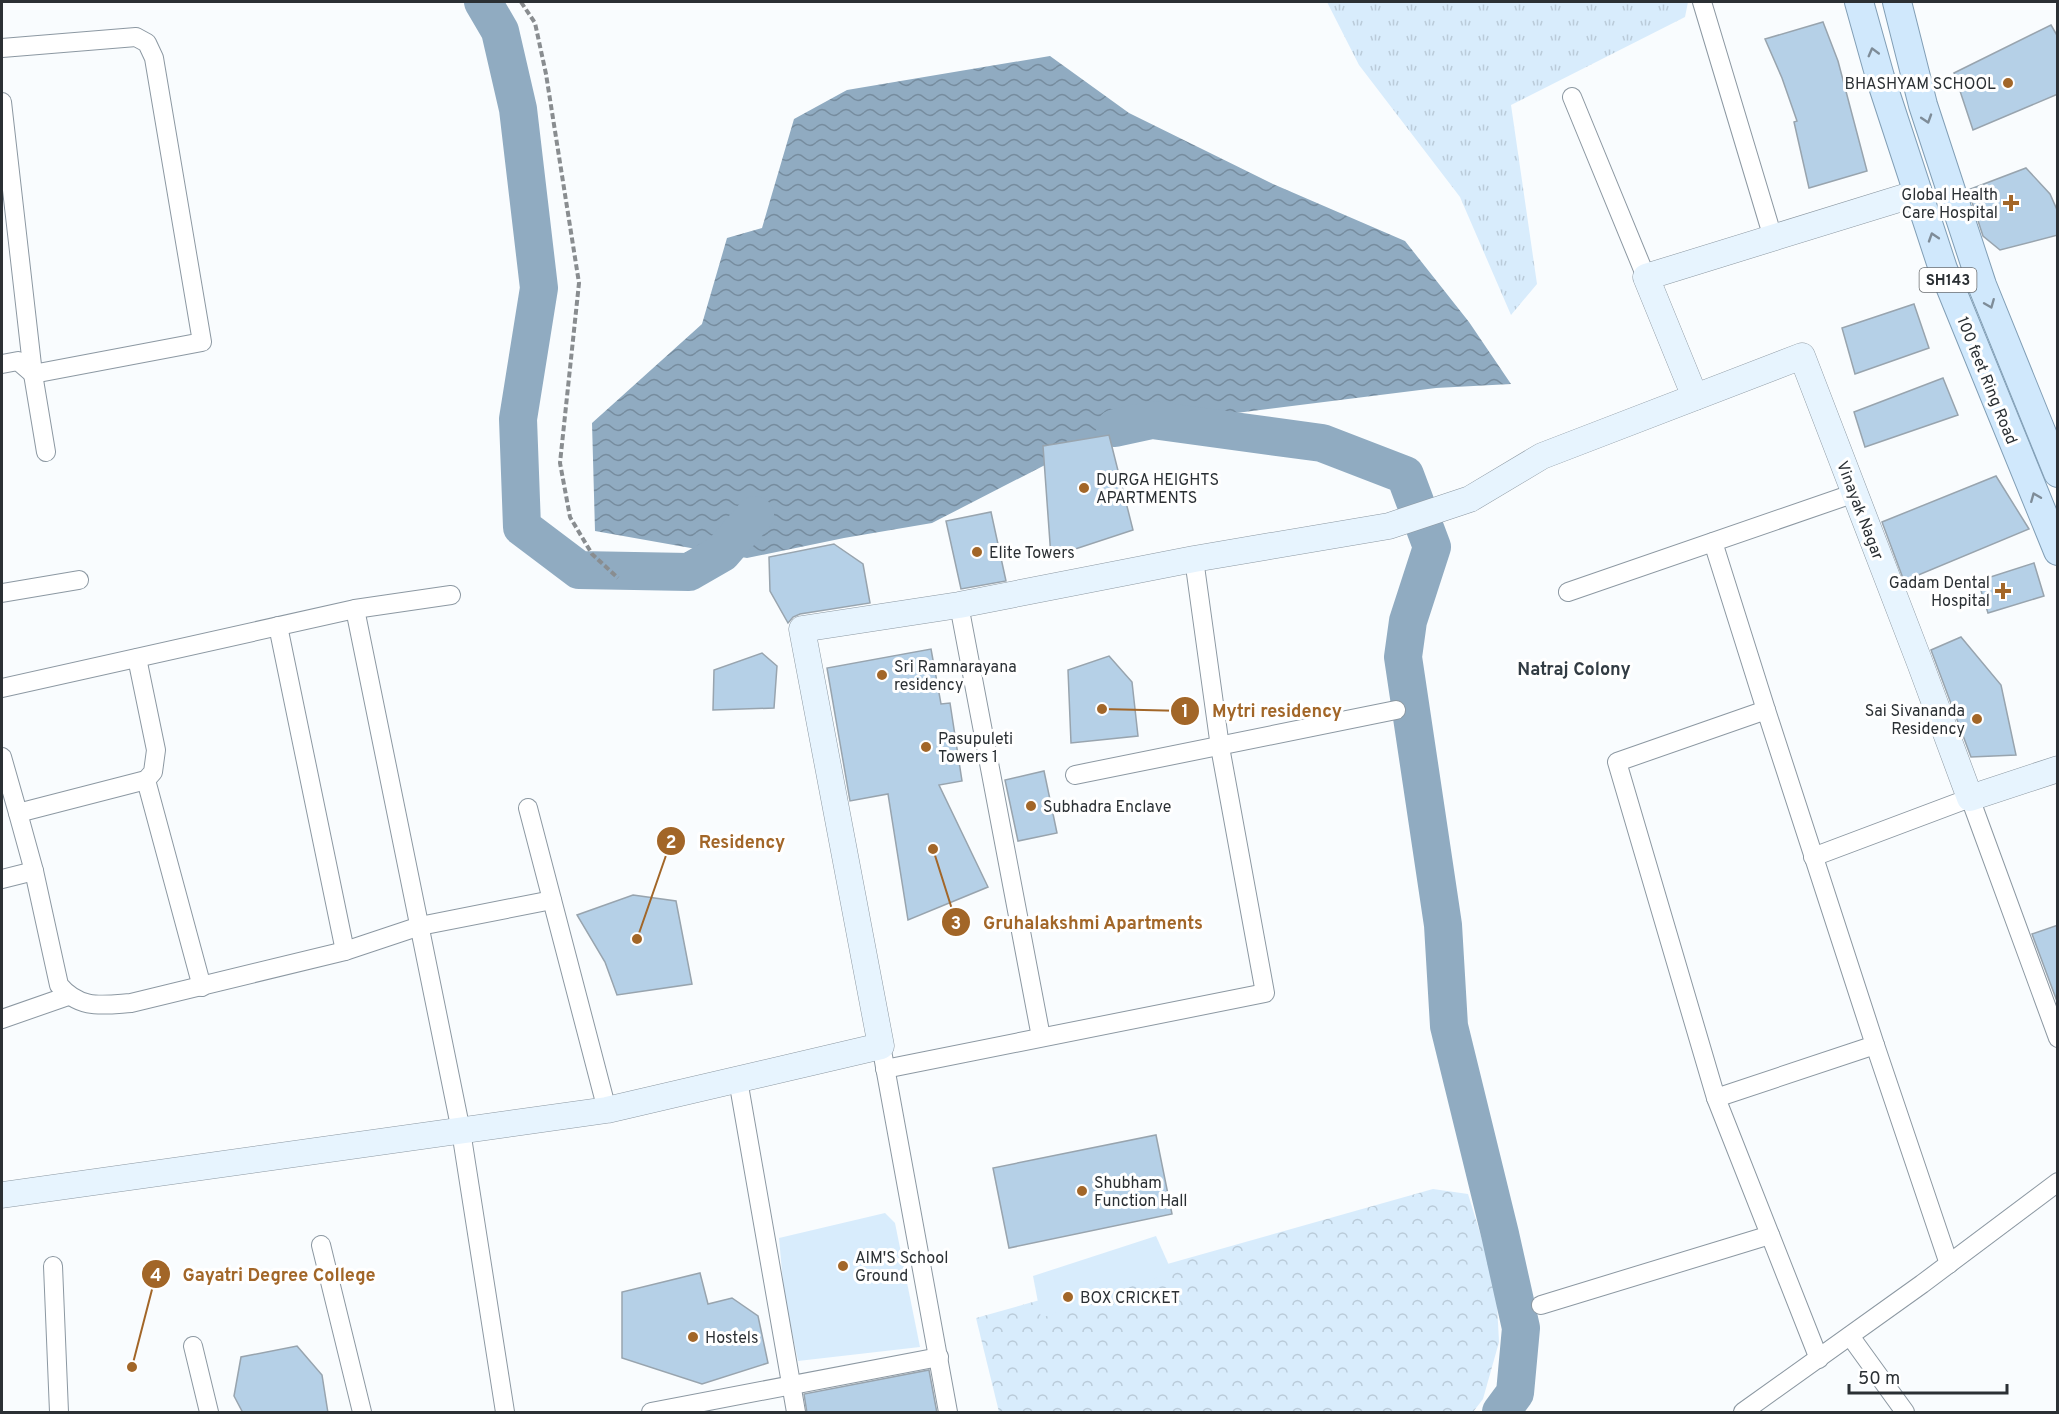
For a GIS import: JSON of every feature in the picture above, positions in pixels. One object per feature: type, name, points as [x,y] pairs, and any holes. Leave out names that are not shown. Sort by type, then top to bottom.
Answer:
[{"type":"main road","name":"100 feet Ring Road","points":[[1859,2],[1880,77],[1943,269],[2058,551]]},
{"type":"main road","name":"100 feet Ring Road","points":[[1898,2],[1923,105],[1982,285],[2058,473]]},
{"type":"street","points":[[1702,2],[1773,238]]},
{"type":"street","points":[[2,48],[136,38],[147,43],[154,58],[202,342],[33,374]]},
{"type":"street","points":[[948,1413],[802,629],[959,605],[1194,559],[1389,526],[1470,500],[1542,456],[1695,397],[1572,97]]},
{"type":"street","points":[[2,102],[5,154],[33,374],[46,452]]},
{"type":"street","points":[[1646,277],[1948,182]]},
{"type":"street","name":"Vinayak Nagar","points":[[1695,397],[1802,356],[1970,798]]},
{"type":"street","points":[[2,364],[18,361],[33,374]]},
{"type":"street","points":[[1568,592],[1855,493]]},
{"type":"street","points":[[1713,542],[1875,1045],[1949,1264]]},
{"type":"street","points":[[2,1195],[607,1110],[738,1080],[883,1057],[1041,1037],[1265,993],[1220,747],[1194,559]]},
{"type":"street","points":[[2,593],[79,580]]},
{"type":"street","points":[[2,688],[355,609],[451,595]]},
{"type":"street","points":[[959,605],[1041,1037]]},
{"type":"street","points":[[355,609],[460,1131],[505,1413]]},
{"type":"street","points":[[278,626],[345,951]]},
{"type":"street","points":[[18,813],[146,780],[153,772],[156,750],[137,658]]},
{"type":"street","points":[[1075,775],[1396,710]]},
{"type":"street","points":[[1766,710],[1617,762],[1716,1098],[1819,1359]]},
{"type":"street","points":[[2,757],[34,871],[54,969],[59,985],[68,996],[78,1001],[99,1005],[131,1003],[345,951],[420,926],[552,900]]},
{"type":"street","points":[[1814,857],[1970,798],[2058,769]]},
{"type":"street","points":[[146,780],[202,987]]},
{"type":"street","points":[[1970,798],[2058,1038]]},
{"type":"street","points":[[528,808],[607,1110]]},
{"type":"street","points":[[2,879],[34,871]]},
{"type":"street","points":[[2,1019],[68,996]]},
{"type":"street","points":[[1716,1098],[1875,1045]]},
{"type":"street","points":[[738,1080],[796,1413]]},
{"type":"street","points":[[1743,1413],[2058,1182]]},
{"type":"street","points":[[1541,1305],[1770,1235]]},
{"type":"street","points":[[321,1245],[362,1413]]},
{"type":"street","points":[[53,1266],[59,1413]]},
{"type":"street","points":[[1850,1336],[1905,1413]]},
{"type":"street","points":[[193,1346],[209,1413]]},
{"type":"street","points":[[651,1413],[939,1357]]},
{"type":"path","points":[[521,2],[535,23],[546,74],[579,284],[560,463],[570,517],[592,554],[618,578]]},
{"type":"green space","points":[[1327,2],[1688,2],[1685,17],[1511,105],[1537,284],[1511,315],[1460,197],[1359,65]]},
{"type":"green space","points":[[1433,1189],[1468,1194],[1496,1285],[1499,1342],[1483,1399],[1473,1412],[999,1412],[976,1318]]},
{"type":"green space","name":"AIM'S School Ground","points":[[885,1213],[895,1223],[920,1347],[798,1361],[784,1294],[779,1238]]},
{"type":"green space","name":"BOX CRICKET","points":[[1156,1236],[1172,1272],[1041,1318],[1033,1276]]},
{"type":"water","points":[[1050,56],[1129,113],[1273,184],[1405,241],[1469,322],[1511,384],[1436,388],[1157,423],[1045,465],[932,523],[747,558],[595,531],[592,423],[702,324],[727,238],[762,228],[794,119],[847,90]]},
{"type":"building","points":[[1823,22],[1838,61],[1867,171],[1809,188],[1794,122],[1797,121],[1765,39]]},
{"type":"building","name":"BHASHYAM SCHOOL","points":[[2051,25],[2058,37],[2058,94],[1973,130],[1954,73]]},
{"type":"building","name":"Global Health Care Hospital","points":[[2026,168],[2050,194],[2058,212],[2058,235],[2000,250],[1983,236],[1968,190]]},
{"type":"building","points":[[1914,304],[1929,348],[1855,374],[1842,328]]},
{"type":"building","points":[[1943,378],[1958,415],[1865,447],[1854,412]]},
{"type":"building","name":"DURGA HEIGHTS APARTMENTS","points":[[1109,435],[1133,530],[1051,557],[1043,446]]},
{"type":"building","points":[[1996,476],[2029,529],[1904,581],[1882,522]]},
{"type":"building","name":"Elite Towers","points":[[991,512],[1006,581],[961,589],[946,521]]},
{"type":"building","points":[[834,544],[863,564],[870,603],[800,614],[788,623],[770,591],[769,557]]},
{"type":"building","points":[[2034,563],[2044,596],[1988,613],[1978,581]]},
{"type":"building","name":"Sai Sivananda Residency","points":[[1961,637],[2001,685],[2016,755],[1971,757],[1931,650]]},
{"type":"building","points":[[931,649],[941,704],[950,703],[962,781],[939,785],[988,887],[908,920],[888,794],[850,801],[827,668]]},
{"type":"building","points":[[762,653],[777,666],[774,708],[713,710],[714,670]]},
{"type":"building","points":[[1109,656],[1132,682],[1138,736],[1071,743],[1068,670]]},
{"type":"building","name":"Subhadra Enclave","points":[[1044,771],[1057,833],[1018,841],[1005,780]]},
{"type":"building","points":[[633,895],[676,901],[692,984],[617,995],[605,962],[577,915]]},
{"type":"building","points":[[2058,925],[2058,1004],[2032,934]]},
{"type":"building","name":"Shubham Function Hall","points":[[1156,1135],[1172,1214],[1009,1248],[993,1168]]},
{"type":"building","name":"Hostels","points":[[700,1273],[708,1304],[732,1298],[758,1316],[768,1363],[702,1384],[622,1358],[622,1292]]},
{"type":"building","points":[[297,1346],[322,1375],[328,1413],[243,1413],[234,1396],[241,1357]]},
{"type":"building","points":[[929,1370],[937,1413],[807,1413],[804,1394]]},
{"type":"waterway","points":[[483,2],[500,31],[518,109],[539,288],[518,419],[522,527],[579,570],[689,572],[722,553],[755,515]]},
{"type":"waterway","points":[[1115,428],[1152,420],[1322,443],[1405,475],[1432,547],[1408,621],[1403,657],[1443,925],[1449,1026],[1521,1328],[1515,1393],[1501,1412]]},
{"type":"place","name":"BHASHYAM SCHOOL","points":[[2008,83]]},
{"type":"place","name":"Global Health Care Hospital","points":[[2011,203]]},
{"type":"place","name":"DURGA HEIGHTS APARTMENTS","points":[[1084,488]]},
{"type":"place","name":"Elite Towers","points":[[977,552]]},
{"type":"place","name":"Gadam Dental Hospital","points":[[2003,591]]},
{"type":"place","name":"Sri Ramnarayana residency","points":[[882,675]]},
{"type":"place","name":"Mytri residency","points":[[1102,709]]},
{"type":"place","name":"Sai Sivananda Residency","points":[[1977,719]]},
{"type":"place","name":"Pasupuleti Towers 1","points":[[926,747]]},
{"type":"place","name":"Subhadra Enclave","points":[[1031,806]]},
{"type":"place","name":"Gruhalakshmi Apartments","points":[[933,849]]},
{"type":"place","name":"Residency","points":[[637,939]]},
{"type":"place","name":"Shubham Function Hall","points":[[1082,1191]]},
{"type":"place","name":"AIM'S School Ground","points":[[843,1266]]},
{"type":"place","name":"BOX CRICKET","points":[[1068,1297]]},
{"type":"place","name":"Hostels","points":[[693,1337]]},
{"type":"place","name":"Gayatri Degree College","points":[[132,1367]]},
{"type":"district","name":"Natraj Colony","points":[[1574,669]]}]
